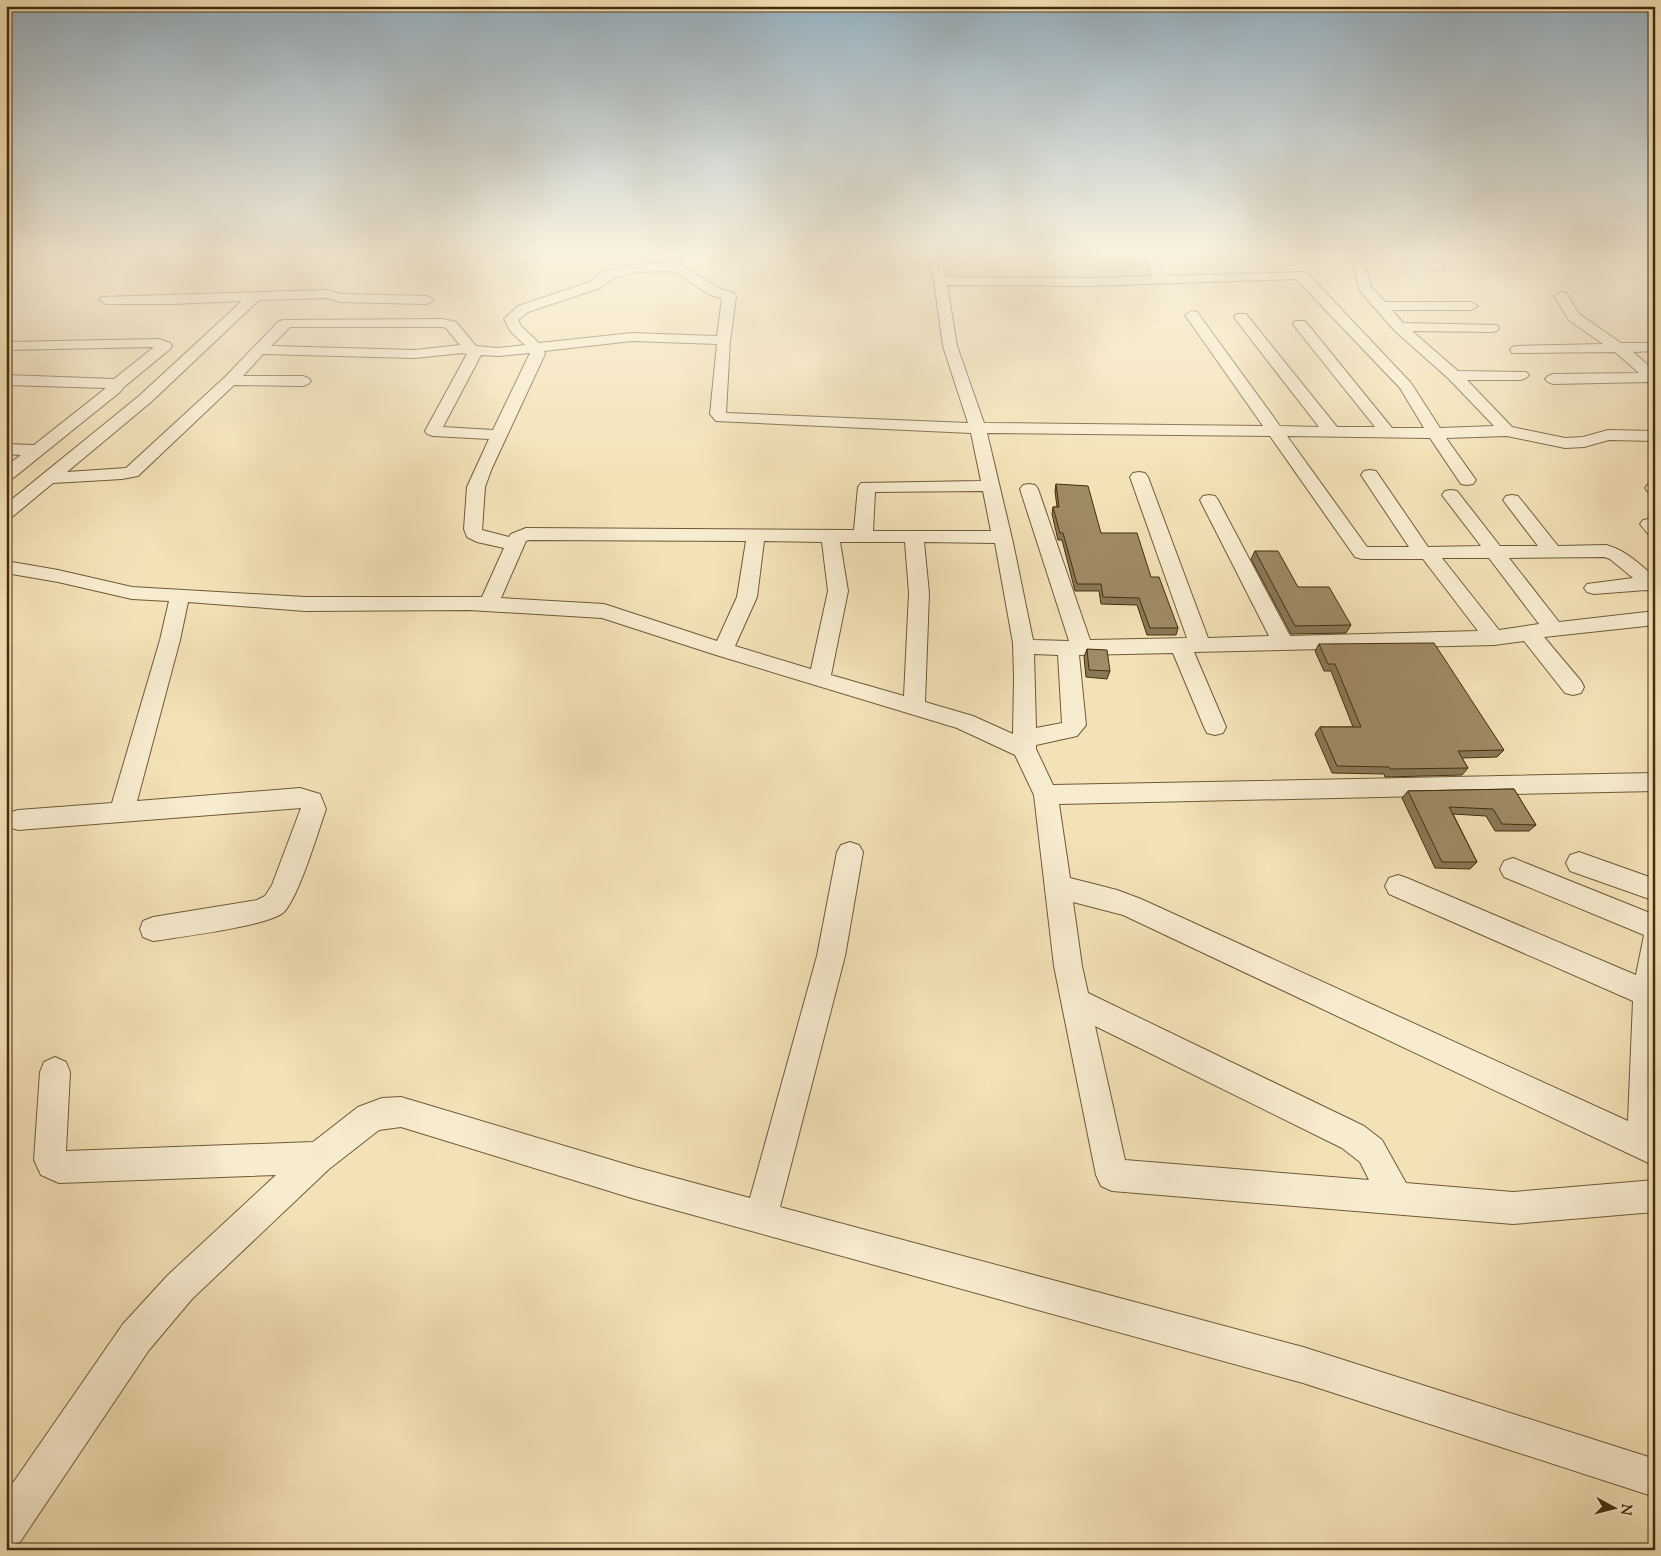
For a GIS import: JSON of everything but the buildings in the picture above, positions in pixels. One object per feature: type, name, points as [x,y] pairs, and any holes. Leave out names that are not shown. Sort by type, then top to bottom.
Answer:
[{"type":"street","points":[[6,513],[145,399],[224,325]]},
{"type":"street","points":[[51,478],[132,472],[230,380],[285,325]]},
{"type":"street","points":[[449,325],[474,350]]},
{"type":"street","points":[[514,325],[536,348],[537,356],[483,468],[476,487],[473,529],[474,533],[484,538],[516,544]]},
{"type":"street","points":[[725,325],[722,341],[719,418],[978,428],[1434,433],[1507,431],[1565,443],[1584,442],[1608,435],[1655,436]]},
{"type":"street","points":[[947,325],[950,346],[978,428],[1002,539],[1023,647],[1025,679],[1024,744],[1046,795],[1068,966],[1112,1175],[1513,1208],[1655,1196]]},
{"type":"street","points":[[1200,325],[1360,552],[1367,554],[1600,551],[1612,553],[1653,585]]},
{"type":"street","points":[[1247,325],[1332,432]]},
{"type":"street","points":[[1300,325],[1387,432]]},
{"type":"street","points":[[1347,325],[1406,386],[1434,433],[1467,480]]},
{"type":"street","points":[[1585,325],[1634,360],[1654,378]]},
{"type":"street","points":[[1399,326],[1454,376],[1507,431]]},
{"type":"street","points":[[1399,326],[1492,328]]},
{"type":"street","points":[[260,350],[415,354],[456,350],[498,352],[632,337],[722,341]]},
{"type":"street","points":[[6,346],[159,344],[165,346],[118,384],[115,390],[6,475]]},
{"type":"street","points":[[1517,350],[1655,347]]},
{"type":"street","points":[[474,350],[433,431],[499,436]]},
{"type":"street","points":[[1454,376],[1521,374]]},
{"type":"street","points":[[1553,379],[1654,378]]},
{"type":"street","points":[[6,380],[118,384]]},
{"type":"street","points":[[230,380],[303,381]]},
{"type":"street","points":[[6,449],[37,450]]},
{"type":"street","points":[[1370,475],[1425,553],[1494,638]]},
{"type":"street","points":[[1139,477],[1215,727]]},
{"type":"street","points":[[863,535],[866,487],[990,486]]},
{"type":"street","points":[[6,567],[58,576],[132,593],[305,604],[468,602],[604,611],[723,650],[964,722],[1024,744],[1069,730],[1075,725],[1075,648],[1029,490]]},
{"type":"street","points":[[1451,495],[1554,629]]},
{"type":"street","points":[[1209,500],[1283,643]]},
{"type":"street","points":[[1512,500],[1553,552]]},
{"type":"street","points":[[489,604],[516,544],[521,535],[526,534],[914,535],[995,537],[1002,539]]},
{"type":"street","points":[[723,650],[747,597],[756,534]]},
{"type":"street","points":[[820,678],[838,591],[830,535]]},
{"type":"street","points":[[914,535],[919,593],[914,708]]},
{"type":"street","points":[[1594,588],[1653,585]]},
{"type":"street","points":[[121,813],[170,640],[180,595]]},
{"type":"street","points":[[1023,647],[1075,648],[1494,638],[1554,629],[1655,618]]},
{"type":"street","points":[[1529,633],[1573,687]]},
{"type":"street","points":[[1046,795],[1655,782]]},
{"type":"street","points":[[18,820],[300,798],[311,801],[314,809],[283,890],[274,904],[262,911],[153,929]]},
{"type":"street","points":[[761,1218],[831,956],[850,852]]},
{"type":"street","points":[[1579,863],[1655,890]]},
{"type":"street","points":[[1513,869],[1655,927]]},
{"type":"street","points":[[1398,886],[1651,996]]},
{"type":"street","points":[[1059,887],[1117,901],[1132,907],[1649,1147],[1651,996],[1655,940]]},
{"type":"street","points":[[1076,1002],[1353,1137],[1371,1151],[1396,1198]]},
{"type":"street","points":[[56,1072],[50,1160],[52,1164],[59,1167],[318,1158]]},
{"type":"street","points":[[6,1528],[136,1337],[180,1287],[318,1158],[369,1118],[382,1113],[401,1112],[626,1180],[761,1218],[1302,1365],[1655,1478]]}]
